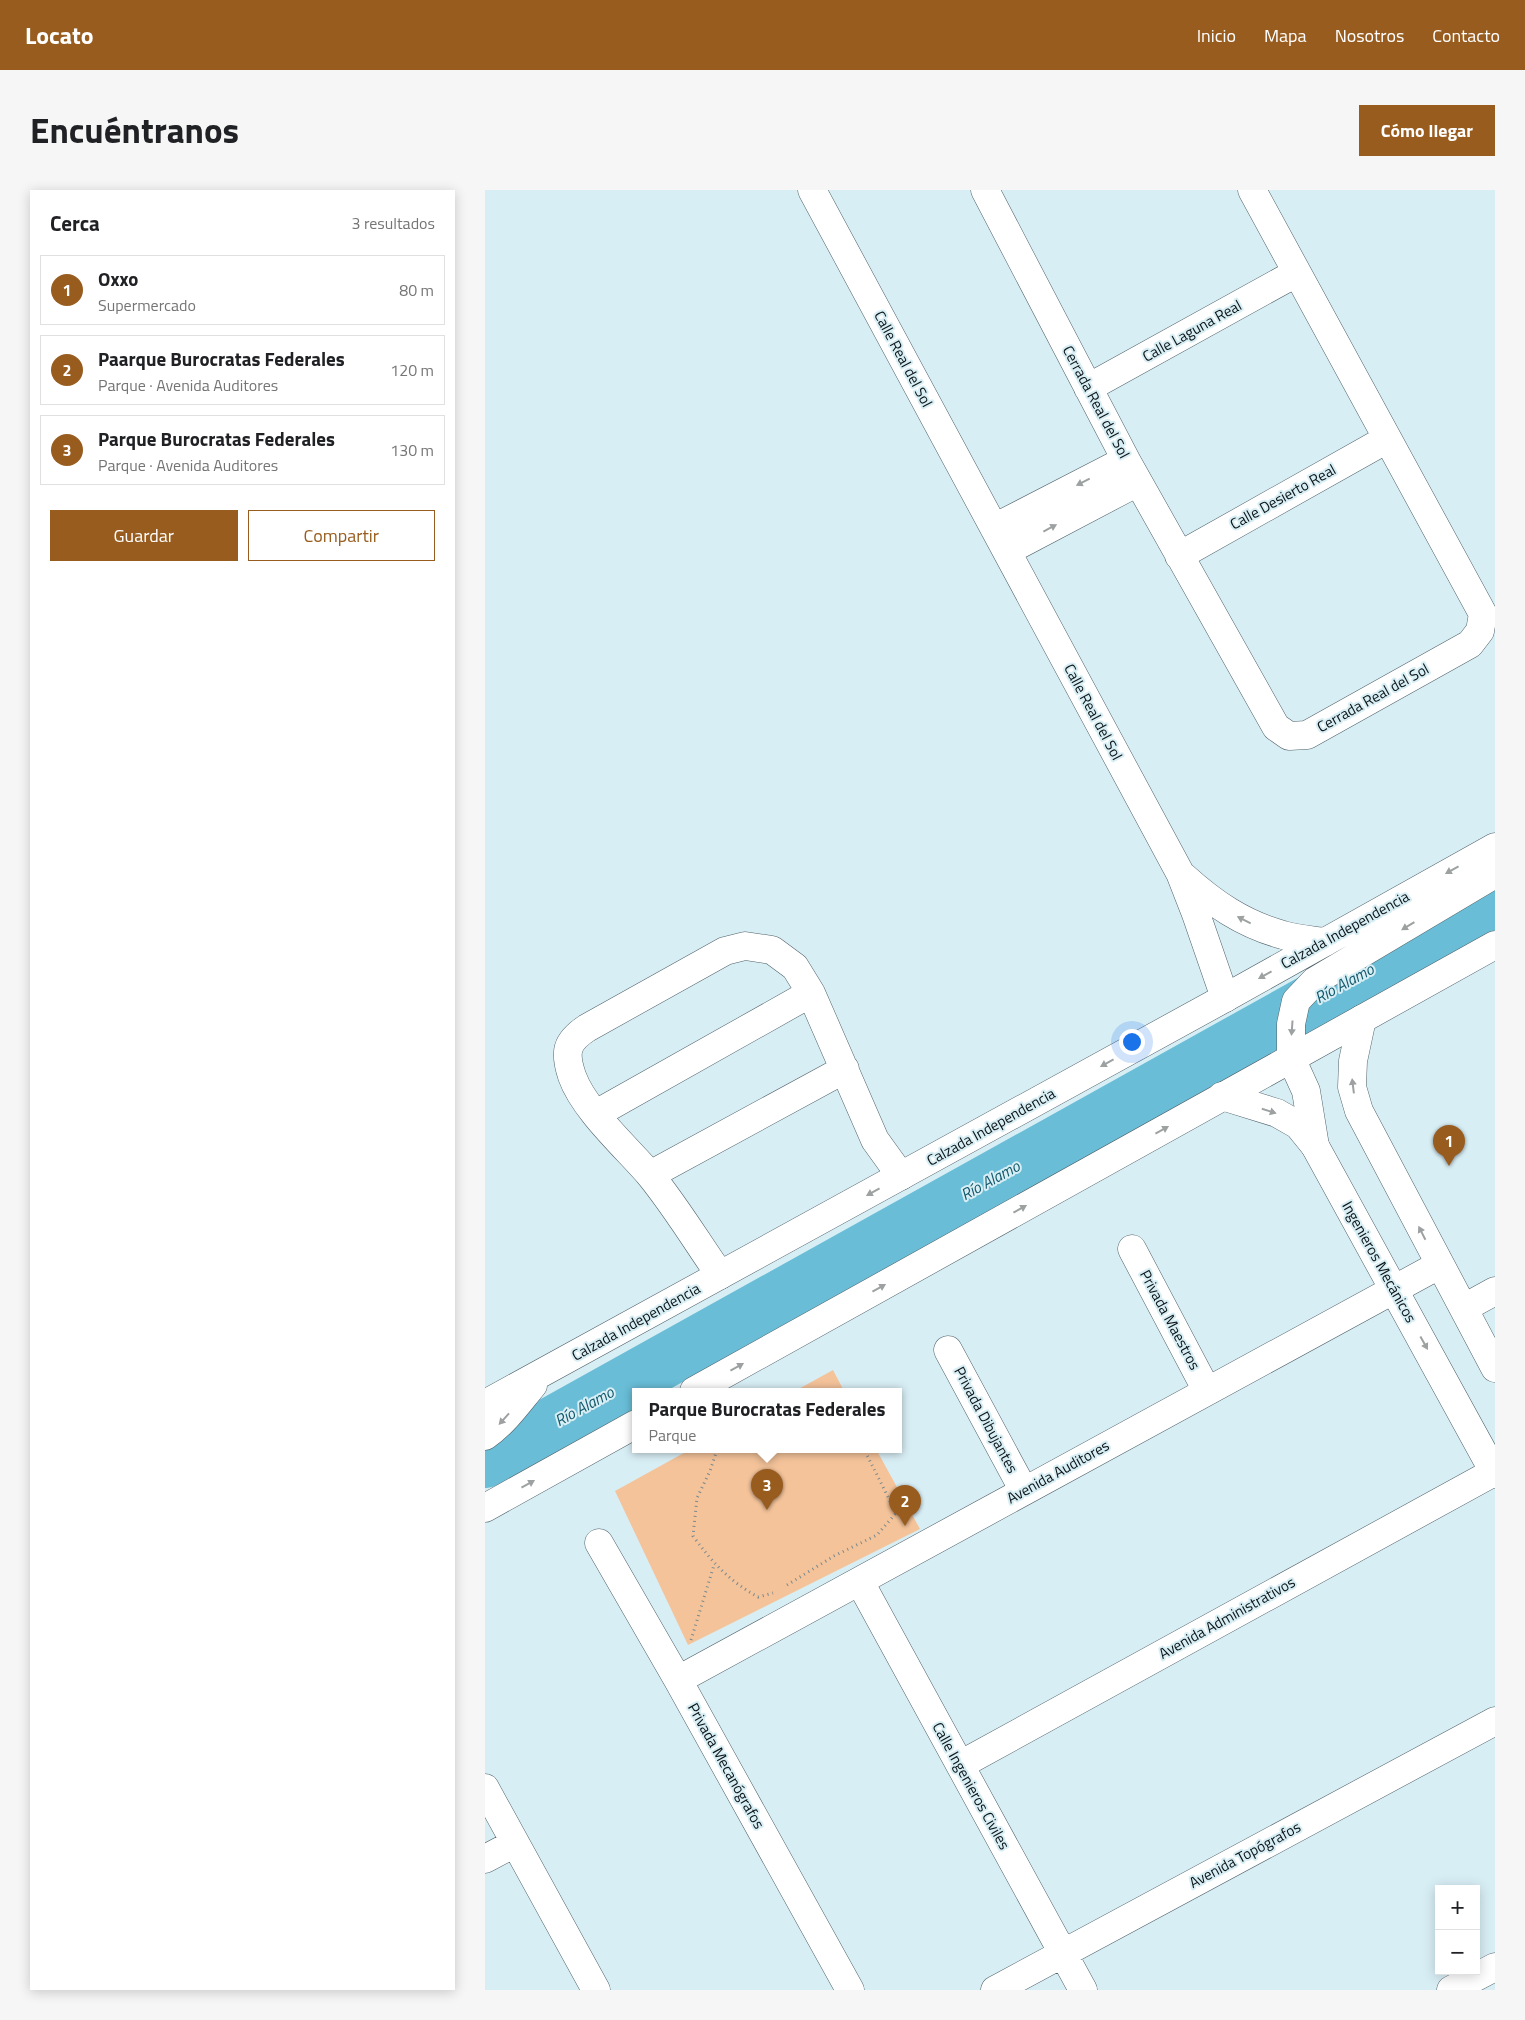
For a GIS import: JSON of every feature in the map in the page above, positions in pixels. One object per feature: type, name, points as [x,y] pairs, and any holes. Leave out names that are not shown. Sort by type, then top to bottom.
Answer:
[{"type":"street","name":"Calle Real del Sol","points":[[812,190],[1180,873],[1225,998]]},
{"type":"street","name":"Cerrada Real del Sol","points":[[987,191],[1088,388],[1179,556],[1276,727],[1289,736],[1307,734],[1470,644],[1480,631],[1483,614],[1252,190]]},
{"type":"street","name":"Calle Laguna Real","points":[[1088,388],[1296,273]]},
{"type":"street","name":"Calle Desierto Real","points":[[1179,556],[1387,439]]},
{"type":"street","points":[[1000,540],[1132,471]]},
{"type":"street","name":"Calzada Independencia","points":[[485,1404],[1225,998],[1495,846]]},
{"type":"street","name":"Calle Real del Sol","points":[[1180,873],[1210,900],[1245,922],[1284,935],[1325,942]]},
{"type":"street","points":[[1315,1146],[1306,1091],[1291,1058],[1291,1024],[1296,1001],[1315,981],[1495,874]]},
{"type":"street","points":[[699,1388],[1495,945]]},
{"type":"street","points":[[721,1275],[650,1176],[596,1114],[583,1096],[573,1077],[568,1052],[573,1037],[725,951],[745,946],[772,950],[795,967],[811,993],[875,1140],[901,1176]]},
{"type":"street","points":[[596,1114],[811,993]]},
{"type":"street","points":[[1362,1019],[1353,1061],[1352,1087],[1359,1111],[1439,1266],[1464,1308],[1486,1329],[1495,1368]]},
{"type":"street","points":[[650,1176],[845,1068]]},
{"type":"street","name":"Ingenieros Mecánicos","points":[[1222,1096],[1277,1113],[1298,1125],[1315,1146],[1495,1473]]},
{"type":"street","name":"Privada Maestros","points":[[1132,1249],[1207,1391]]},
{"type":"street","name":"Avenida Auditores","points":[[678,1680],[1439,1266]]},
{"type":"street","points":[[1464,1308],[1495,1291]]},
{"type":"street","name":"Privada Dibujantes","points":[[948,1350],[1024,1491]]},
{"type":"street","points":[[485,1436],[495,1430],[544,1372]]},
{"type":"street","points":[[485,1508],[632,1426]]},
{"type":"street","name":"Avenida Administrativos","points":[[960,1764],[1495,1473]]},
{"type":"street","name":"Privada Mecanógrafos","points":[[599,1543],[678,1680],[850,1990]]},
{"type":"street","name":"Calle Ingenieros Civiles","points":[[860,1582],[1083,1990]]},
{"type":"street","name":"Avenida Topógrafos","points":[[995,1990],[1495,1721]]},
{"type":"street","points":[[485,1788],[597,1990]]},
{"type":"street","points":[[485,1859],[515,1842]]},
{"type":"street","points":[[1451,1990],[1495,1967]]},
{"type":"path","points":[[716,1453],[697,1498],[693,1536],[714,1565],[743,1589],[758,1597],[780,1590],[834,1556],[877,1535],[896,1513],[866,1453]]},
{"type":"path","points":[[678,1680],[714,1565]]},
{"type":"shaded area","points":[[833,1370],[842,1388],[800,1388]]},
{"type":"shaded area","points":[[684,1453],[878,1453],[920,1529],[688,1645],[615,1491]]},
{"type":"waterway","name":"Río Alamo","points":[[485,1461],[1495,899]]},
{"type":"place","name":"Oxxo","points":[[1449,1166]]},
{"type":"place","name":"Parque Burocratas Federales","points":[[767,1510]]},
{"type":"place","name":"Paarque Burocratas Federales","points":[[905,1526]]}]
